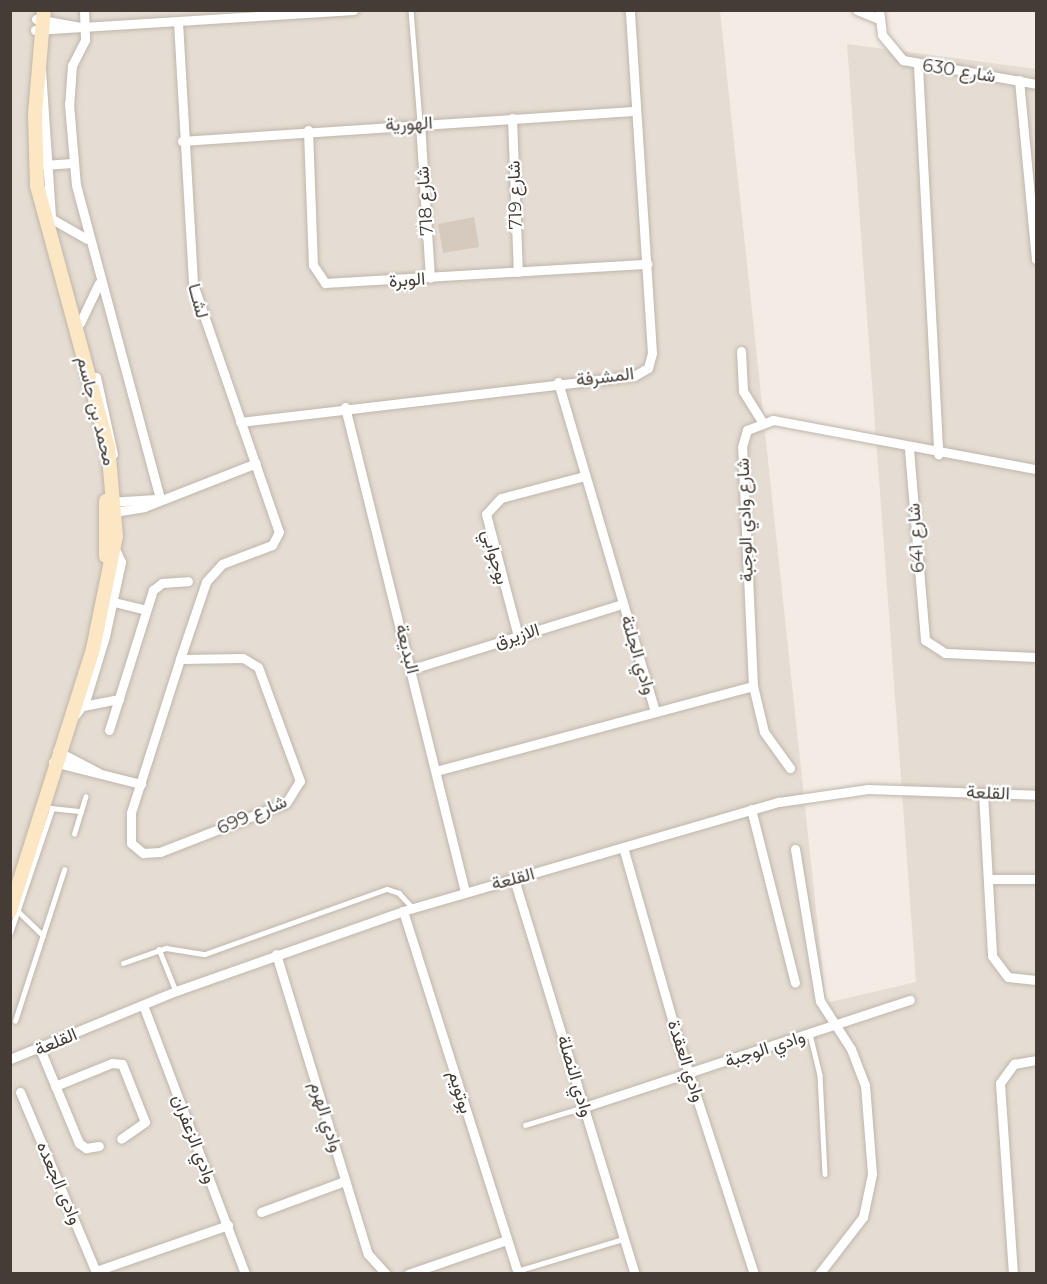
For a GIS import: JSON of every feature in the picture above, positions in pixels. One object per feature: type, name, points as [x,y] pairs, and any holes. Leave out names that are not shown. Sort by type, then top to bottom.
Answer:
[{"type":"street","points":[[84,10],[83,27],[71,73],[73,163],[87,239],[158,499]]},
{"type":"street","points":[[40,20],[83,27],[353,10]]},
{"type":"street","name":"المشرفة","points":[[240,422],[558,382],[634,376],[648,368],[652,353],[630,10]]},
{"type":"street","points":[[857,10],[879,15]]},
{"type":"street","name":"شارع 630","points":[[879,15],[890,49],[918,66],[1036,84]]},
{"type":"street","name":"محمد بن جاسم","points":[[14,911],[48,808],[57,757],[99,602],[110,507],[111,462],[42,214],[34,138],[40,20]]},
{"type":"street","name":"محمد بن جاسم","points":[[10,887],[57,757],[78,711],[115,549],[98,432],[32,189],[28,113],[40,20]]},
{"type":"street","name":"لشــا","points":[[178,22],[182,141],[193,284],[256,463]]},
{"type":"street","points":[[39,66],[45,86],[44,165],[52,219],[113,437],[111,462]]},
{"type":"street","points":[[918,66],[938,454]]},
{"type":"street","points":[[1018,80],[1036,259]]},
{"type":"street","name":"الهورية","points":[[182,141],[308,130],[636,111]]},
{"type":"street","name":"شارع 719","points":[[512,118],[518,272]]},
{"type":"street","name":"شارع 718","points":[[420,123],[430,278]]},
{"type":"street","name":"الوبرة","points":[[308,130],[318,279],[333,284],[646,264]]},
{"type":"street","points":[[44,165],[73,163]]},
{"type":"street","points":[[52,219],[87,239]]},
{"type":"street","points":[[80,323],[99,283]]},
{"type":"street","points":[[741,351],[743,391],[762,421],[909,449],[1036,469]]},
{"type":"street","name":"وادي الجلتة","points":[[436,771],[655,711],[558,382]]},
{"type":"street","name":"البديعة","points":[[345,407],[412,669],[465,892]]},
{"type":"street","name":"شارع وادي الوجبة","points":[[762,421],[747,430],[742,447],[753,686],[764,732],[790,768]]},
{"type":"street","name":"شارع 641","points":[[909,449],[926,640],[945,653],[1036,657]]},
{"type":"street","points":[[110,507],[158,499],[256,463]]},
{"type":"street","name":"شارع 699","points":[[180,659],[243,658],[258,667],[298,771],[298,790],[286,803],[151,854],[136,849],[129,835],[141,784],[180,659],[210,574],[277,539],[279,524],[256,463]]},
{"type":"street","name":"بوجوابي","points":[[518,636],[486,514],[501,498],[584,476]]},
{"type":"street","points":[[78,711],[114,602],[121,562],[115,549]]},
{"type":"street","points":[[109,730],[146,610],[157,585],[188,581]]},
{"type":"street","points":[[114,602],[146,610]]},
{"type":"street","name":"الازيرق","points":[[412,669],[622,604]]},
{"type":"street","points":[[655,711],[753,686]]},
{"type":"street","points":[[78,711],[119,699]]},
{"type":"street","points":[[57,757],[99,773],[141,784]]},
{"type":"street","name":"القلعة","points":[[10,1059],[40,1049],[176,991],[276,954],[465,892],[751,809],[868,789],[1036,795]]},
{"type":"street","points":[[983,793],[994,963],[1008,977],[1036,980]]},
{"type":"street","points":[[751,809],[795,983]]},
{"type":"street","name":"وادي العقدة","points":[[624,847],[689,1074],[754,1274]]},
{"type":"street","points":[[795,849],[820,1001],[833,1026],[851,1049],[865,1085],[872,1185],[858,1227],[819,1274]]},
{"type":"street","name":"وادي النصلة","points":[[514,879],[635,1274]]},
{"type":"street","points":[[988,879],[1036,879]]},
{"type":"street","name":"بوتويم","points":[[408,910],[517,1272]]},
{"type":"street","name":"وادي الهرم","points":[[276,954],[370,1260],[386,1274]]},
{"type":"street","name":"وادي الوجبة","points":[[584,1107],[910,1000]]},
{"type":"street","name":"وادي الزعفران","points":[[143,1005],[245,1274]]},
{"type":"street","points":[[40,1049],[79,1143],[99,1146]]},
{"type":"street","points":[[1013,1274],[1000,1083],[1014,1064],[1036,1060]]},
{"type":"street","points":[[55,1086],[112,1063],[122,1064],[145,1122],[121,1139]]},
{"type":"street","name":"وادى الجعده","points":[[20,1092],[96,1272]]},
{"type":"street","points":[[261,1212],[345,1181]]},
{"type":"street","points":[[96,1272],[228,1225]]},
{"type":"street","points":[[408,1274],[507,1240]]},
{"type":"lane","points":[[411,10],[420,123]]},
{"type":"lane","points":[[74,834],[85,797]]},
{"type":"lane","points":[[48,808],[81,811]]},
{"type":"lane","points":[[15,1021],[64,870]]},
{"type":"lane","points":[[123,963],[159,949],[205,954],[387,890],[399,893],[408,910]]},
{"type":"lane","points":[[10,933],[14,911],[44,935]]},
{"type":"lane","points":[[159,949],[176,991]]},
{"type":"lane","points":[[810,1034],[820,1076],[825,1174]]},
{"type":"lane","points":[[525,1125],[584,1107]]},
{"type":"lane","points":[[517,1272],[624,1239]]},
{"type":"shaded area","points":[[10,11],[720,11],[826,1003],[916,982],[847,44],[1036,69],[1036,1273],[11,1273]]},
{"type":"building","points":[[474,217],[479,247],[443,253],[438,224]]}]
